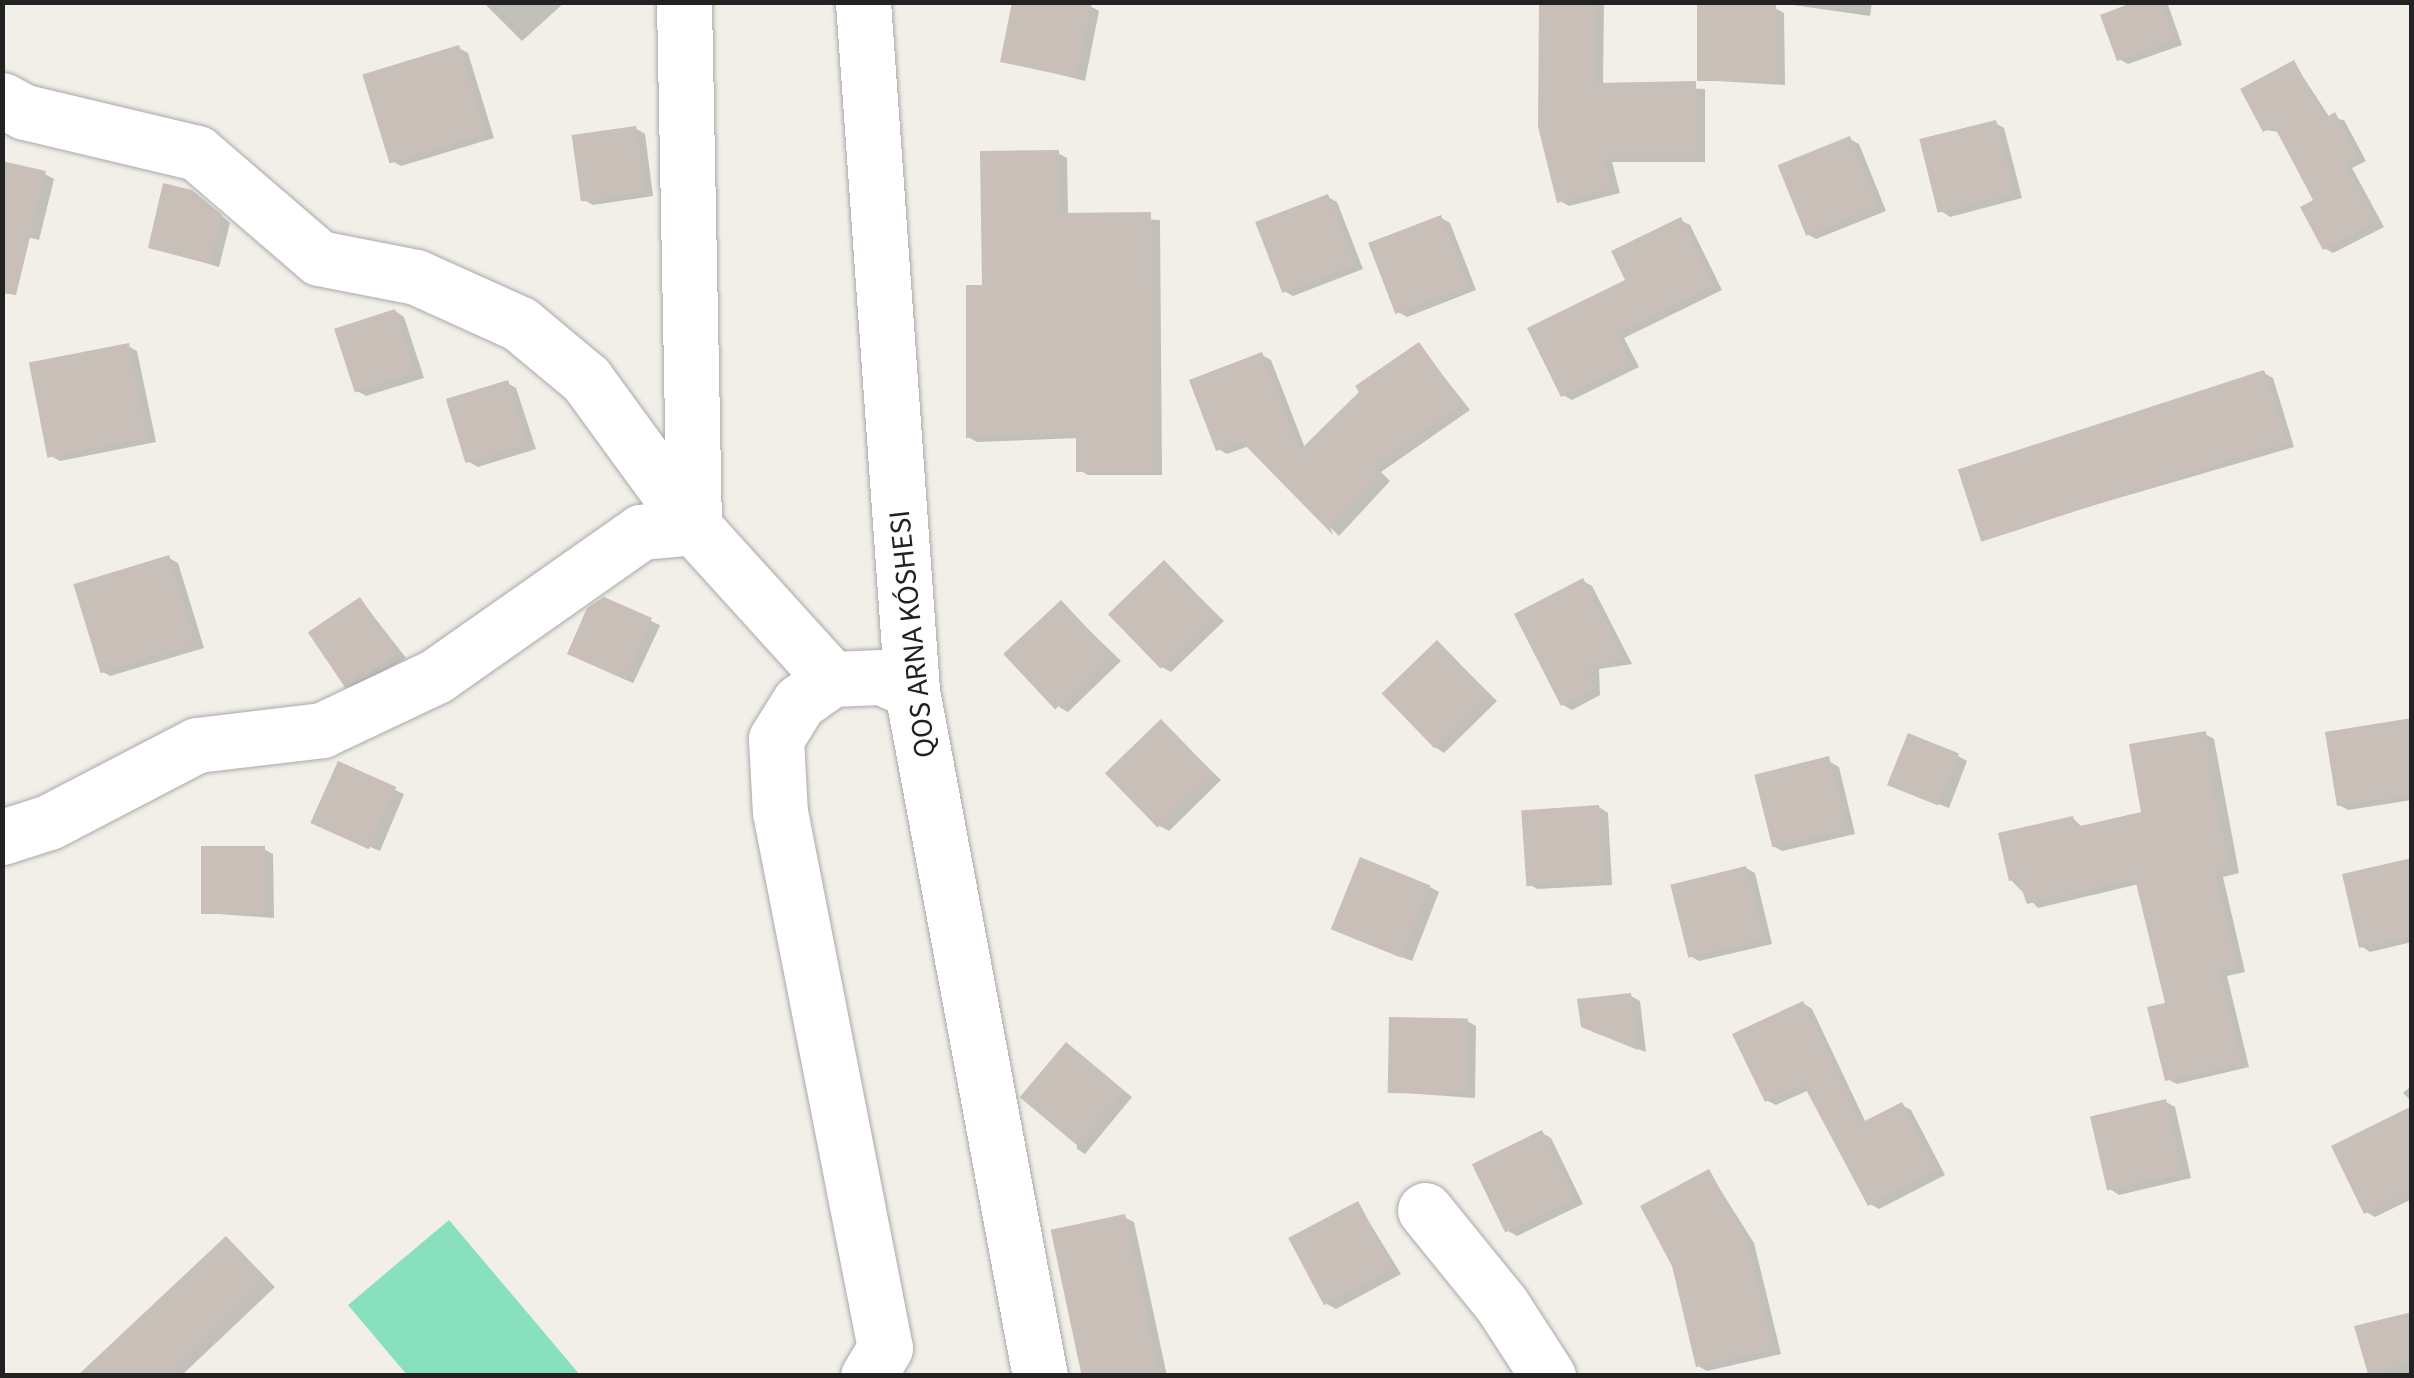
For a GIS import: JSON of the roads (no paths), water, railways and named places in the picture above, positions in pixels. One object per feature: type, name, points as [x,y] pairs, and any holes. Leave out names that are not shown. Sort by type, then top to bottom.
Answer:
[{"type":"street","points":[[684,2],[694,527]]},
{"type":"street","name":"QOS ARNA KÓSHESI","points":[[863,2],[912,691],[1040,1376]]},
{"type":"street","points":[[2,100],[25,112],[197,152],[320,258],[416,276],[520,324],[586,379],[694,527],[832,679]]},
{"type":"street","points":[[2,837],[49,822],[196,744],[322,730],[436,676],[641,532],[694,527]]},
{"type":"street","points":[[868,1376],[885,1348],[780,812],[776,739],[798,702],[832,679],[881,678],[912,691]]},
{"type":"street","points":[[1424,1210],[1502,1305],[1548,1376]]}]
